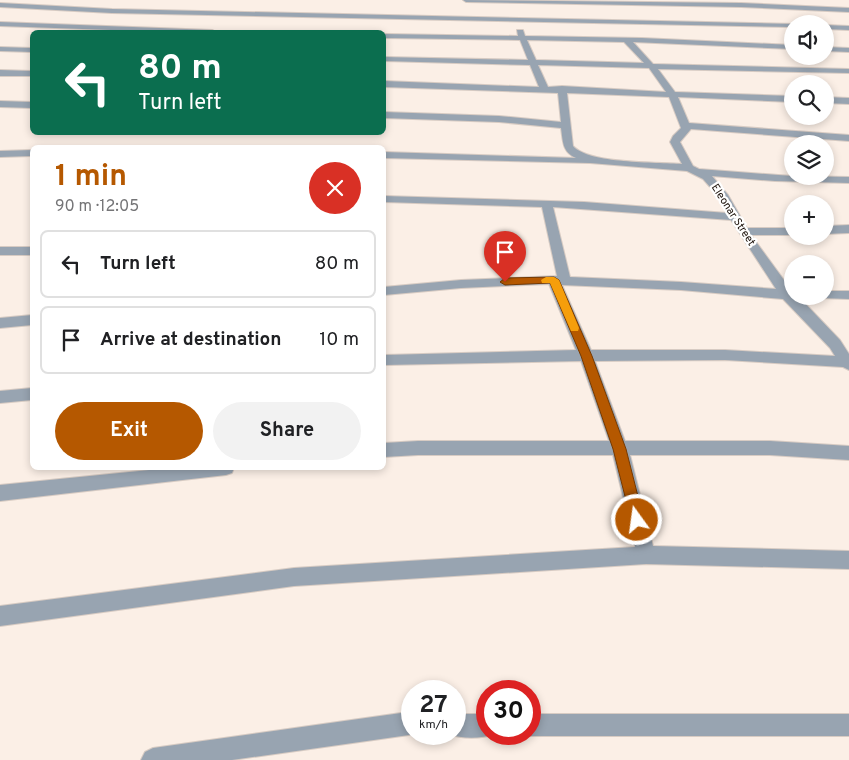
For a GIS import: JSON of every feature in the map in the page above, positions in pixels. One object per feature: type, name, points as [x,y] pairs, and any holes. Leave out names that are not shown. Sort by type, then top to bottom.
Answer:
[{"type":"street","points":[[466,0],[614,9],[784,24]]},
{"type":"street","points":[[505,1],[544,88]]},
{"type":"street","points":[[0,5],[112,11],[514,19],[614,9],[749,5],[849,10]]},
{"type":"street","points":[[0,24],[159,30]]},
{"type":"street","points":[[834,27],[849,28]]},
{"type":"street","points":[[386,36],[626,40],[784,47]]},
{"type":"street","points":[[626,40],[662,76],[673,93],[685,126],[684,132],[678,134],[675,142],[694,170]]},
{"type":"street","points":[[0,49],[30,50]]},
{"type":"street","points":[[834,49],[849,50]]},
{"type":"street","points":[[386,59],[849,71]]},
{"type":"street","points":[[0,73],[30,74]]},
{"type":"street","points":[[386,84],[784,98]]},
{"type":"street","points":[[562,89],[564,125],[568,146],[582,158],[593,161]]},
{"type":"street","points":[[834,100],[849,101]]},
{"type":"street","points":[[0,104],[30,105]]},
{"type":"street","points":[[386,116],[499,119],[564,125]]},
{"type":"street","points":[[685,126],[849,138]]},
{"type":"street","points":[[0,154],[30,152]]},
{"type":"street","points":[[386,155],[593,161],[783,178],[849,180]]},
{"type":"street","name":"Eleonar Street","points":[[694,170],[713,182],[723,195],[743,232],[784,287]]},
{"type":"street","points":[[386,199],[666,210],[735,217]]},
{"type":"street","points":[[547,204],[559,280],[620,449],[646,555]]},
{"type":"street","points":[[834,230],[849,229]]},
{"type":"street","points":[[743,232],[784,231]]},
{"type":"street","points":[[0,251],[30,251]]},
{"type":"street","points":[[386,291],[470,284],[559,280],[681,286],[784,295]]},
{"type":"street","points":[[834,295],[849,295]]},
{"type":"street","name":"Eleonar Street","points":[[799,305],[835,344],[848,364]]},
{"type":"street","points":[[0,322],[30,320]]},
{"type":"street","points":[[386,360],[499,356],[725,355],[848,364]]},
{"type":"street","points":[[0,397],[30,394]]},
{"type":"street","points":[[386,450],[418,448],[770,448],[849,453]]},
{"type":"street","points":[[0,492],[110,482],[209,470]]},
{"type":"street","points":[[0,616],[294,577],[646,555],[849,560]]},
{"type":"street","points":[[153,760],[401,724]]},
{"type":"street","points":[[541,725],[849,725]]},
{"type":"slow traffic","points":[[546,280],[554,280],[574,328]]},
{"type":"route","points":[[505,282],[554,280],[586,356],[620,449],[637,520]]}]
